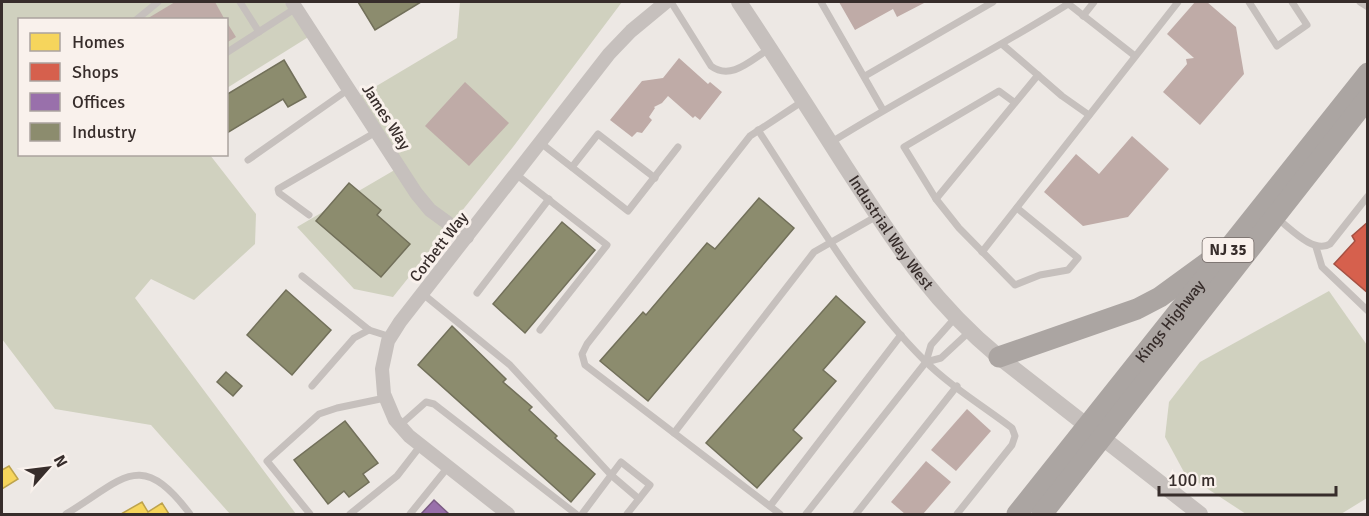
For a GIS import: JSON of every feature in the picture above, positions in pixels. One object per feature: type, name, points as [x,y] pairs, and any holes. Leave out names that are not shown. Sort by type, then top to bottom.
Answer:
[{"type":"main road","name":"Kings Highway","points":[[1042,514],[1094,432],[1233,244],[1368,73]]},
{"type":"main road","name":"Kings Highway","points":[[1017,514],[1094,432],[1276,218],[1367,99]]},
{"type":"main road","points":[[999,357],[1137,309],[1160,297],[1233,244]]},
{"type":"street","name":"Corbett Way","points":[[499,512],[399,426],[385,398],[382,369],[391,337],[466,237],[542,144],[609,54],[666,2]]},
{"type":"street","name":"Industrial Way West","points":[[739,2],[909,265],[955,318],[999,357],[1200,514]]},
{"type":"street","name":"James Way","points":[[294,5],[423,202],[466,237]]},
{"type":"lane","points":[[138,18],[158,2]]},
{"type":"lane","points":[[240,2],[259,32]]},
{"type":"lane","points":[[671,2],[711,66],[719,73],[730,74],[770,49]]},
{"type":"lane","points":[[821,2],[883,110]]},
{"type":"lane","points":[[865,76],[993,2]]},
{"type":"lane","points":[[1083,16],[1094,2]]},
{"type":"lane","points":[[982,252],[1178,2]]},
{"type":"lane","points":[[1249,2],[1277,46],[1307,25],[1292,2]]},
{"type":"lane","points":[[1360,2],[1367,6]]},
{"type":"lane","points":[[830,143],[883,110],[1003,45],[1067,3],[1135,56]]},
{"type":"lane","points":[[228,52],[259,32],[294,5]]},
{"type":"lane","points":[[1003,45],[1089,115]]},
{"type":"lane","points":[[936,199],[1038,75]]},
{"type":"lane","points":[[248,160],[349,89]]},
{"type":"lane","points":[[1014,102],[999,91],[904,147],[936,199],[982,252],[1015,285],[1040,275],[1068,270],[1078,258],[1017,208]]},
{"type":"lane","points":[[780,514],[585,365],[582,354],[587,344],[750,136],[803,101]]},
{"type":"lane","points":[[758,130],[854,277],[901,335],[926,362],[1012,428],[1015,436],[1012,445],[957,514]]},
{"type":"lane","points":[[309,215],[279,193],[278,189],[376,132]]},
{"type":"lane","points":[[572,167],[598,134],[655,178]]},
{"type":"lane","points":[[542,144],[628,211],[678,147]]},
{"type":"lane","points":[[517,175],[608,245],[540,330]]},
{"type":"lane","points":[[1276,218],[1316,247],[1324,248],[1330,244],[1368,196]]},
{"type":"lane","points":[[477,293],[549,199]]},
{"type":"lane","points":[[674,433],[814,252],[878,216]]},
{"type":"lane","points":[[1316,247],[1322,267],[1368,311]]},
{"type":"lane","points":[[302,276],[369,330],[391,337]]},
{"type":"lane","points":[[423,294],[510,365],[611,475],[639,499]]},
{"type":"lane","points":[[806,514],[926,362],[931,345],[955,318]]},
{"type":"lane","points":[[312,386],[354,338],[369,330]]},
{"type":"lane","points":[[926,362],[941,358],[969,332]]},
{"type":"lane","points":[[770,506],[901,335]]},
{"type":"lane","points":[[856,514],[957,386]]},
{"type":"lane","points":[[310,514],[267,461],[319,414],[385,398]]},
{"type":"lane","points":[[399,426],[426,402],[434,404],[576,514]]},
{"type":"lane","points":[[350,514],[397,476],[421,445]]},
{"type":"lane","points":[[582,514],[621,462],[650,485],[627,514]]},
{"type":"lane","points":[[410,514],[448,467]]},
{"type":"lane","points":[[66,514],[125,478],[138,474],[148,475],[162,482],[190,514]]},
{"type":"green space","points":[[2,2],[284,2],[310,36],[228,87],[228,18],[18,18],[18,156],[211,156],[256,214],[255,244],[194,300],[151,279],[135,298],[296,514],[230,514],[151,425],[55,409],[2,339]]},
{"type":"green space","points":[[460,2],[622,2],[513,147],[393,297],[354,289],[297,227],[398,168],[353,100],[457,38]]},
{"type":"green space","points":[[1329,291],[1367,345],[1367,498],[1341,514],[1246,514],[1185,474],[1165,437],[1169,402],[1200,362]]},
{"type":"building: Homes","points":[[9,466],[18,479],[2,489],[2,470]]},
{"type":"building: Homes","points":[[142,502],[148,512],[162,503],[169,514],[121,514]]},
{"type":"building: Shops","points":[[1368,222],[1368,293],[1334,264],[1355,241],[1352,236]]},
{"type":"building: Offices","points":[[434,500],[449,514],[421,514]]},
{"type":"building: Industry","points":[[358,2],[421,2],[375,30]]},
{"type":"building: Industry","points":[[284,60],[306,97],[288,107],[283,99],[228,132],[228,94]]},
{"type":"building: Industry","points":[[349,183],[381,210],[377,215],[410,244],[381,277],[316,221]]},
{"type":"building: Industry","points":[[759,198],[794,228],[648,401],[600,361],[643,312],[646,315],[707,243],[715,249]]},
{"type":"building: Industry","points":[[562,222],[595,250],[525,333],[493,304]]},
{"type":"building: Industry","points":[[286,290],[331,330],[292,375],[247,335]]},
{"type":"building: Industry","points":[[836,296],[865,322],[823,370],[836,381],[793,430],[802,438],[757,488],[706,443]]},
{"type":"building: Industry","points":[[452,326],[506,379],[503,382],[532,407],[529,410],[557,436],[555,438],[595,474],[571,502],[418,365]]},
{"type":"building: Industry","points":[[226,372],[242,386],[233,396],[217,382]]},
{"type":"building: Industry","points":[[345,421],[378,463],[363,474],[369,482],[349,497],[344,491],[328,504],[294,460]]},
{"type":"building: Other","points":[[175,2],[215,2],[224,18],[148,18]]},
{"type":"building: Other","points":[[839,2],[926,2],[897,17],[893,9],[855,30]]},
{"type":"building: Other","points":[[1195,2],[1207,2],[1236,27],[1244,74],[1200,125],[1163,92],[1187,64],[1186,59],[1194,58],[1167,34]]},
{"type":"building: Other","points":[[228,24],[236,37],[228,42]]},
{"type":"building: Other","points":[[679,58],[708,84],[710,82],[722,92],[700,120],[695,116],[693,118],[668,96],[654,107],[649,117],[652,120],[642,133],[637,132],[632,137],[610,120],[642,81],[663,78]]},
{"type":"building: Other","points":[[465,82],[509,123],[469,166],[425,126]]},
{"type":"building: Other","points":[[1132,136],[1169,169],[1128,217],[1083,226],[1044,192],[1076,154],[1099,174]]},
{"type":"building: Other","points":[[967,409],[991,431],[956,471],[931,450]]},
{"type":"building: Other","points":[[926,461],[951,482],[923,514],[905,514],[891,502]]}]
